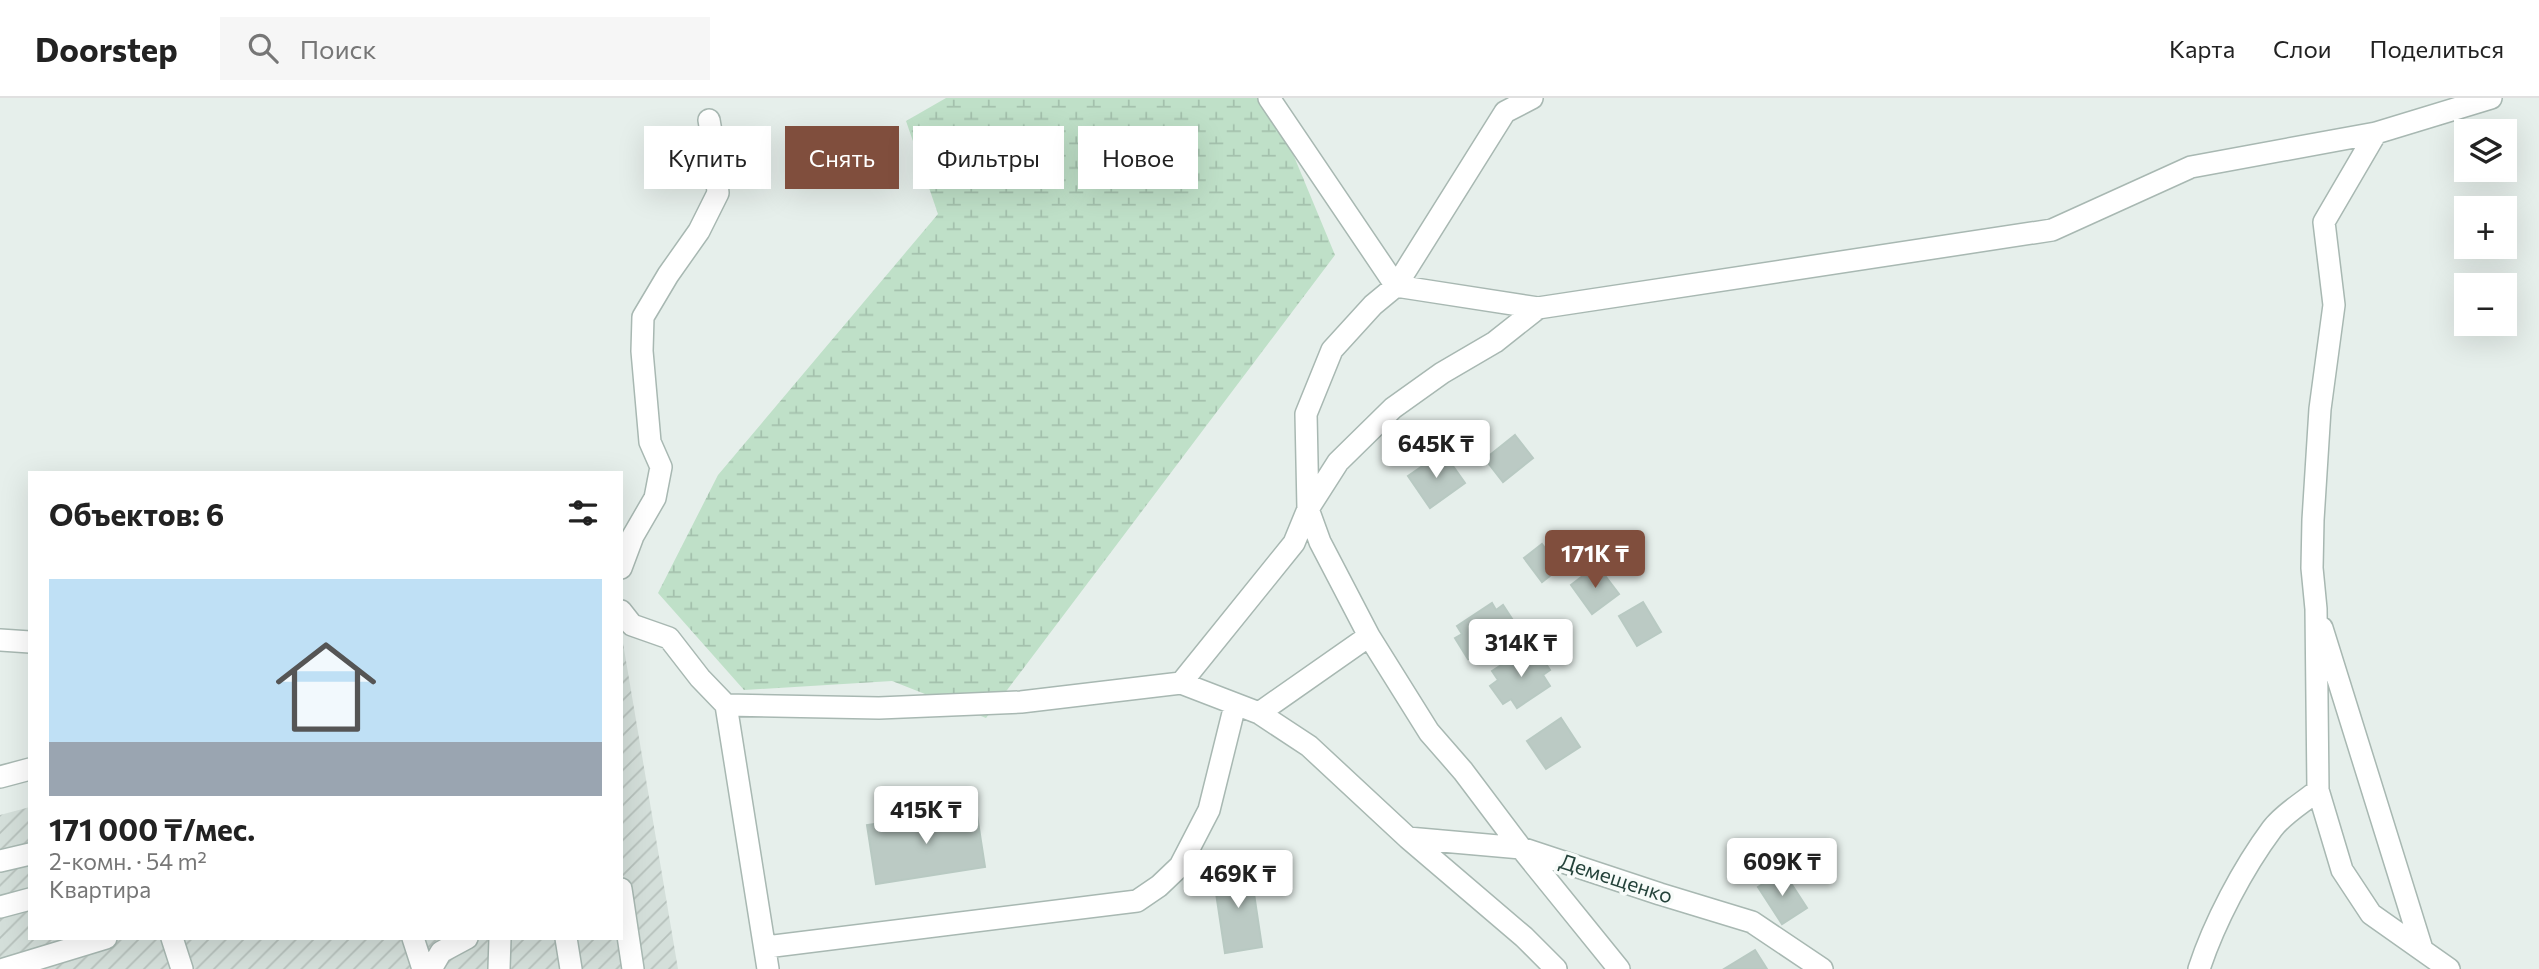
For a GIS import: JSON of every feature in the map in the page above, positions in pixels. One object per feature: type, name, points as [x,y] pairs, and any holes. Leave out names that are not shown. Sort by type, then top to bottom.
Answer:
[{"type":"street","points":[[1269,98],[1396,286],[1538,308],[2052,230],[2191,167],[2376,133],[2491,98]]},
{"type":"street","points":[[1532,98],[1498,105],[1396,286],[1373,304],[1332,349],[1306,414],[1308,509],[1320,542],[1369,636],[1429,732],[1463,771],[1619,969]]},
{"type":"street","points":[[623,563],[633,536],[655,498],[661,467],[650,442],[642,351],[643,317],[699,231],[718,193],[709,120]]},
{"type":"street","points":[[2376,133],[2324,222],[2334,304],[2320,409],[2312,568],[2316,609],[2318,790],[2342,870],[2371,914],[2449,969]]},
{"type":"street","points":[[1181,683],[1294,543],[1308,509],[1338,462],[1393,408],[1442,373],[1495,342],[1538,308]]},
{"type":"street","points":[[2316,609],[2423,949]]},
{"type":"street","points":[[625,621],[669,638],[700,678],[726,705],[768,969]]},
{"type":"street","points":[[1259,713],[1369,636]]},
{"type":"street","points":[[0,640],[28,642]]},
{"type":"street","points":[[726,705],[879,708],[1009,703],[1181,683],[1259,713],[1309,746],[1408,838],[1524,937],[1556,969]]},
{"type":"street","points":[[766,947],[1137,901],[1159,886],[1180,866],[1209,810],[1235,705]]},
{"type":"street","points":[[0,776],[28,769]]},
{"type":"street","points":[[2199,969],[2208,940],[2273,827],[2318,790]]},
{"type":"street","name":"Демещенко","points":[[1408,838],[1521,848],[1752,922],[1822,969]]},
{"type":"street","points":[[0,861],[28,854]]},
{"type":"street","points":[[0,907],[28,900]]},
{"type":"street","points":[[623,902],[633,969]]},
{"type":"street","points":[[4,969],[99,940]]},
{"type":"street","points":[[173,940],[181,969]]},
{"type":"street","points":[[414,940],[423,969]]},
{"type":"street","points":[[431,969],[441,952],[463,940]]},
{"type":"street","points":[[499,969],[500,940]]},
{"type":"street","points":[[566,940],[571,969]]},
{"type":"shaded area","points":[[623,643],[678,969],[0,969],[0,815],[28,808],[28,940],[623,940]]},
{"type":"green space","points":[[946,98],[1259,98],[1286,137],[1335,255],[986,718],[892,681],[744,690],[658,593],[718,475],[938,214],[929,189],[1064,189],[1064,126],[913,126],[913,141],[906,121]]},
{"type":"building","points":[[1515,435],[1533,458],[1503,482],[1485,459]]},
{"type":"building","points":[[1443,452],[1465,483],[1430,508],[1408,476]]},
{"type":"building","points":[[1542,544],[1560,568],[1542,582],[1524,558]]},
{"type":"building","points":[[1597,565],[1619,594],[1592,614],[1571,585]]},
{"type":"building","points":[[1643,602],[1661,632],[1637,646],[1619,616]]},
{"type":"building","points":[[1492,603],[1496,610],[1503,605],[1516,625],[1509,629],[1514,637],[1479,660],[1476,654],[1468,659],[1455,638],[1462,634],[1457,626]]},
{"type":"building","points":[[1526,649],[1531,657],[1538,652],[1550,670],[1543,675],[1550,686],[1517,708],[1511,699],[1503,704],[1490,686],[1498,680],[1492,671]]},
{"type":"building","points":[[1561,718],[1580,747],[1546,769],[1527,741]]},
{"type":"building","points":[[976,809],[985,867],[876,884],[867,825]]},
{"type":"building","points":[[1250,867],[1262,947],[1225,953],[1213,873]]},
{"type":"building","points":[[1783,871],[1807,908],[1782,924],[1758,887]]},
{"type":"building","points":[[1755,950],[1767,969],[1724,969]]}]
